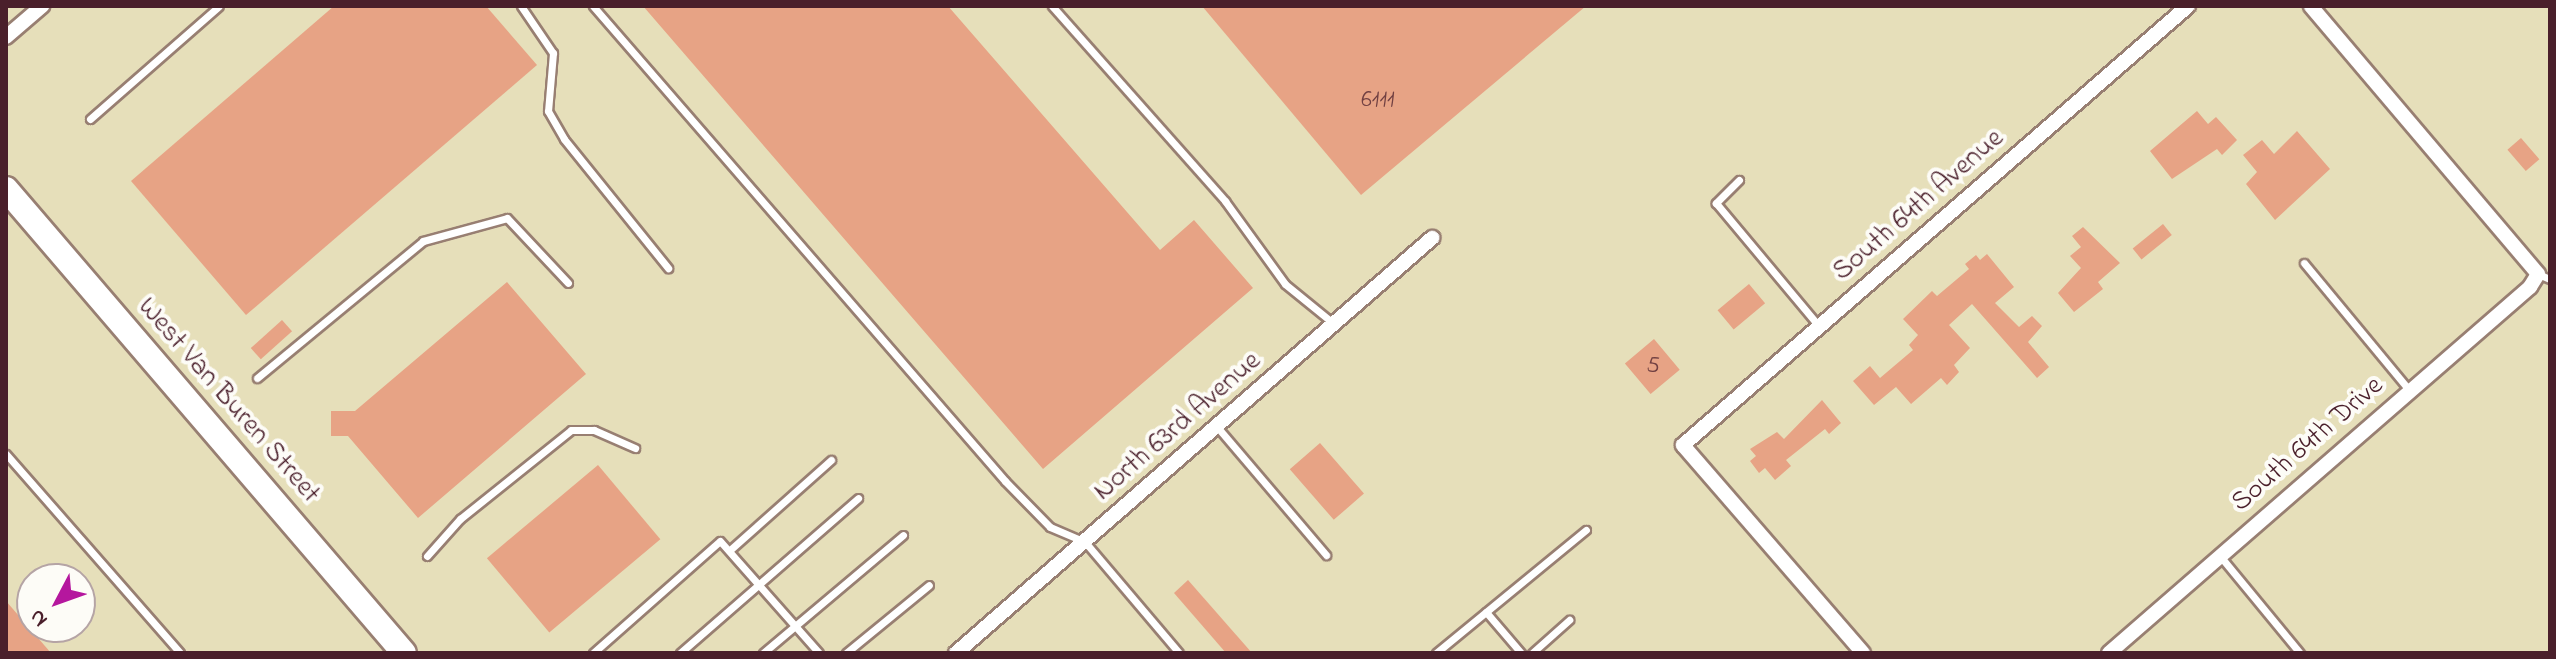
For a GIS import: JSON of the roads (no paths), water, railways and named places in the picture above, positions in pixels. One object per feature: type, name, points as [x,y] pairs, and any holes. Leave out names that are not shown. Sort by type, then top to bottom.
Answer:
[{"type":"main road","name":"West Van Buren Street","points":[[6,189],[404,653]]},
{"type":"street","points":[[6,37],[42,6]]},
{"type":"street","name":"South 64th Avenue","points":[[1863,653],[1683,445],[2188,6]]},
{"type":"street","points":[[2311,6],[2544,277]]},
{"type":"street","name":"North 63rd Avenue","points":[[956,653],[1218,428],[1432,238]]},
{"type":"street","name":"South 64th Drive","points":[[2109,653],[2544,277]]},
{"type":"lane","points":[[90,119],[219,6]]},
{"type":"lane","points":[[521,6],[553,53],[546,96],[554,121],[668,268]]},
{"type":"lane","points":[[593,6],[1005,481],[1050,527],[1085,542],[1179,653]]},
{"type":"lane","points":[[1052,6],[1225,201],[1285,284],[1334,325]]},
{"type":"lane","points":[[1739,180],[1716,203],[1819,326]]},
{"type":"lane","points":[[257,378],[423,241],[507,218],[568,283]]},
{"type":"lane","points":[[2304,263],[2410,391]]},
{"type":"lane","points":[[1218,428],[1326,555]]},
{"type":"lane","points":[[427,556],[460,519],[571,430],[594,430],[635,448]]},
{"type":"lane","points":[[6,454],[180,653]]},
{"type":"lane","points":[[731,549],[831,460]]},
{"type":"lane","points":[[680,653],[858,498]]},
{"type":"lane","points":[[1436,653],[1586,530]]},
{"type":"lane","points":[[763,653],[903,535]]},
{"type":"lane","points":[[593,653],[720,541],[731,549],[819,653]]},
{"type":"lane","points":[[2220,556],[2300,653]]},
{"type":"lane","points":[[846,653],[929,585]]},
{"type":"lane","points":[[1486,612],[1521,653]]},
{"type":"lane","points":[[1532,653],[1569,620]]}]
